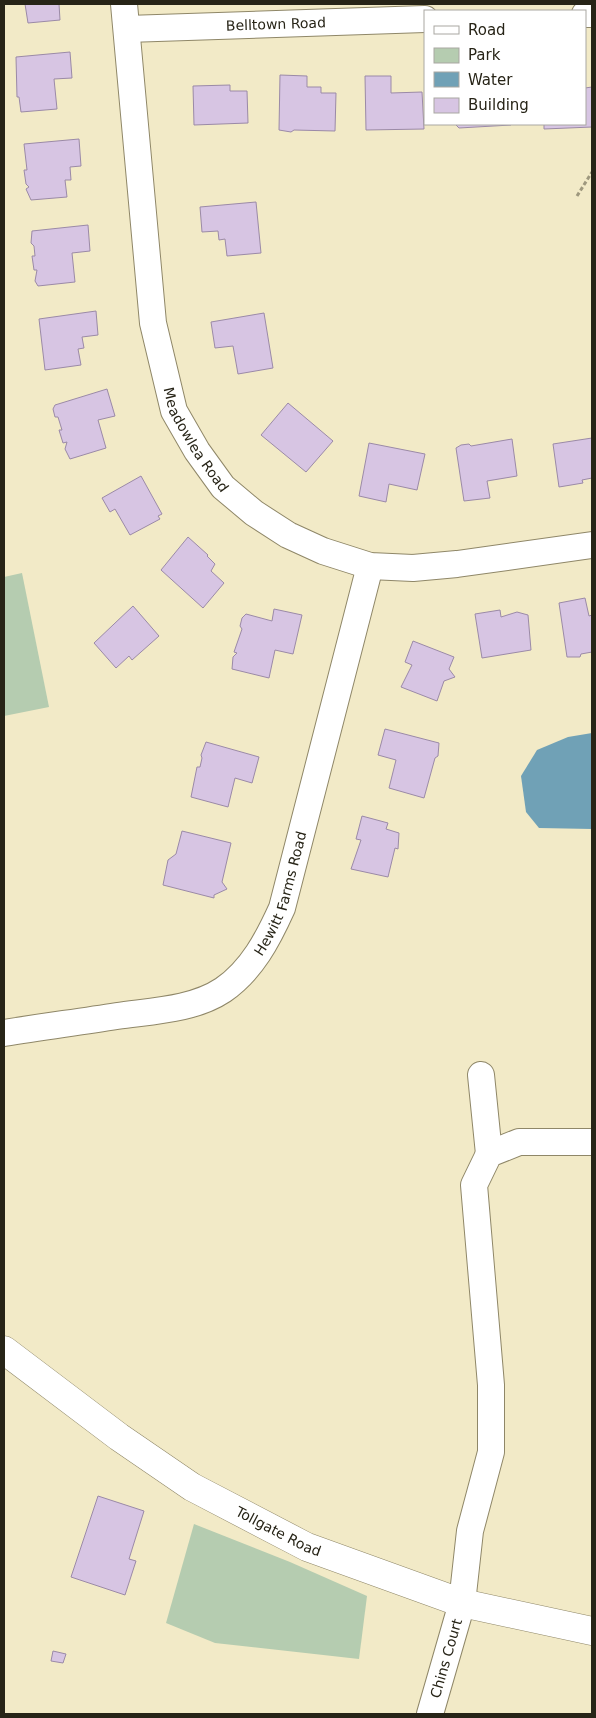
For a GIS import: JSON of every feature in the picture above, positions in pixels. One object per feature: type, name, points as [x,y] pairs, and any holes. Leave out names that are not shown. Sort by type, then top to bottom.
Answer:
[{"type":"street","name":"Belltown Road","points":[[125,16],[424,19]]},
{"type":"street","name":"Meadowlea Road","points":[[125,16],[153,323],[174,411],[196,451],[223,487],[254,513],[288,535],[323,551],[370,566],[412,568],[448,565],[592,545]]},
{"type":"street","name":"Hewitt Farms Road","points":[[4,1033],[168,1009],[199,1002],[223,990],[244,971],[266,943],[282,908],[370,566]]},
{"type":"street","points":[[481,1075],[489,1154],[519,1142],[592,1142]]},
{"type":"street","name":"Chins Court","points":[[430,1714],[462,1603],[470,1531],[492,1452],[490,1385],[474,1185],[489,1154]]},
{"type":"street","name":"Tollgate Road","points":[[4,1350],[119,1437],[192,1487],[307,1546],[462,1603],[522,1618],[592,1631]]},
{"type":"path","points":[[577,196],[592,172]]},
{"type":"green space","points":[[22,573],[49,707],[4,716],[4,577]]},
{"type":"green space","points":[[194,1524],[290,1562],[367,1596],[359,1659],[215,1643],[166,1623]]},
{"type":"water","points":[[592,733],[592,829],[539,828],[526,812],[521,776],[537,750],[568,737]]},
{"type":"building","points":[[25,4],[59,4],[60,20],[28,23]]},
{"type":"building","points":[[70,52],[72,78],[54,79],[57,109],[21,112],[19,97],[17,97],[16,57]]},
{"type":"building","points":[[280,75],[307,76],[307,87],[321,87],[321,93],[336,93],[335,131],[294,130],[291,132],[279,130]]},
{"type":"building","points":[[365,76],[391,76],[391,93],[422,92],[424,129],[366,130]]},
{"type":"building","points":[[230,85],[230,91],[247,91],[248,123],[194,125],[193,86]]},
{"type":"building","points":[[592,87],[592,127],[544,129],[544,125],[586,125],[586,88]]},
{"type":"building","points":[[456,125],[511,125],[459,128]]},
{"type":"building","points":[[79,139],[81,166],[70,167],[71,180],[65,180],[67,197],[31,200],[26,189],[29,187],[26,184],[24,170],[27,170],[24,144]]},
{"type":"building","points":[[256,202],[261,253],[227,256],[225,239],[219,240],[218,231],[202,232],[200,207]]},
{"type":"building","points":[[88,225],[90,251],[72,253],[75,282],[38,286],[35,281],[37,270],[34,270],[32,256],[35,256],[34,246],[31,243],[32,231]]},
{"type":"building","points":[[96,311],[98,335],[82,337],[84,348],[78,349],[81,365],[45,370],[39,319]]},
{"type":"building","points":[[264,313],[273,368],[238,374],[233,346],[215,348],[211,322]]},
{"type":"building","points":[[107,389],[115,416],[98,420],[106,448],[70,459],[65,449],[67,442],[63,443],[58,417],[55,417],[53,409],[55,405]]},
{"type":"building","points":[[288,403],[333,441],[306,472],[261,435]]},
{"type":"building","points":[[592,438],[592,478],[582,480],[583,483],[559,487],[553,444]]},
{"type":"building","points":[[512,439],[517,476],[487,481],[490,498],[464,501],[456,448],[461,445],[469,444],[471,446]]},
{"type":"building","points":[[369,443],[425,454],[417,490],[389,484],[386,502],[359,496]]},
{"type":"building","points":[[141,476],[162,514],[158,516],[160,519],[130,535],[115,509],[110,512],[102,498]]},
{"type":"building","points":[[188,537],[208,555],[215,564],[211,571],[224,583],[203,608],[161,570]]},
{"type":"building","points":[[585,598],[589,616],[592,615],[592,652],[581,654],[580,657],[567,657],[559,603]]},
{"type":"building","points":[[133,606],[159,636],[132,660],[129,656],[116,668],[94,643]]},
{"type":"building","points":[[274,609],[302,615],[293,654],[275,650],[269,678],[232,669],[233,657],[237,653],[234,652],[242,629],[240,626],[242,618],[246,614],[272,621]]},
{"type":"building","points":[[500,610],[501,617],[517,612],[528,615],[531,650],[482,658],[475,614]]},
{"type":"building","points":[[413,641],[454,657],[449,669],[455,677],[444,681],[437,701],[401,687],[412,665],[405,662]]},
{"type":"building","points":[[385,729],[439,743],[438,756],[435,758],[424,798],[389,788],[396,760],[378,755]]},
{"type":"building","points":[[206,742],[259,757],[252,783],[235,778],[228,807],[191,797],[197,767],[200,767],[201,755]]},
{"type":"building","points":[[362,816],[388,823],[386,829],[399,833],[398,849],[395,848],[388,877],[351,869],[361,840],[356,839]]},
{"type":"building","points":[[182,831],[231,843],[222,882],[227,889],[214,895],[214,898],[163,885],[168,860],[176,854]]},
{"type":"building","points":[[98,1496],[144,1511],[129,1559],[136,1561],[125,1595],[71,1577]]},
{"type":"building","points":[[53,1651],[66,1654],[63,1663],[51,1661]]}]
